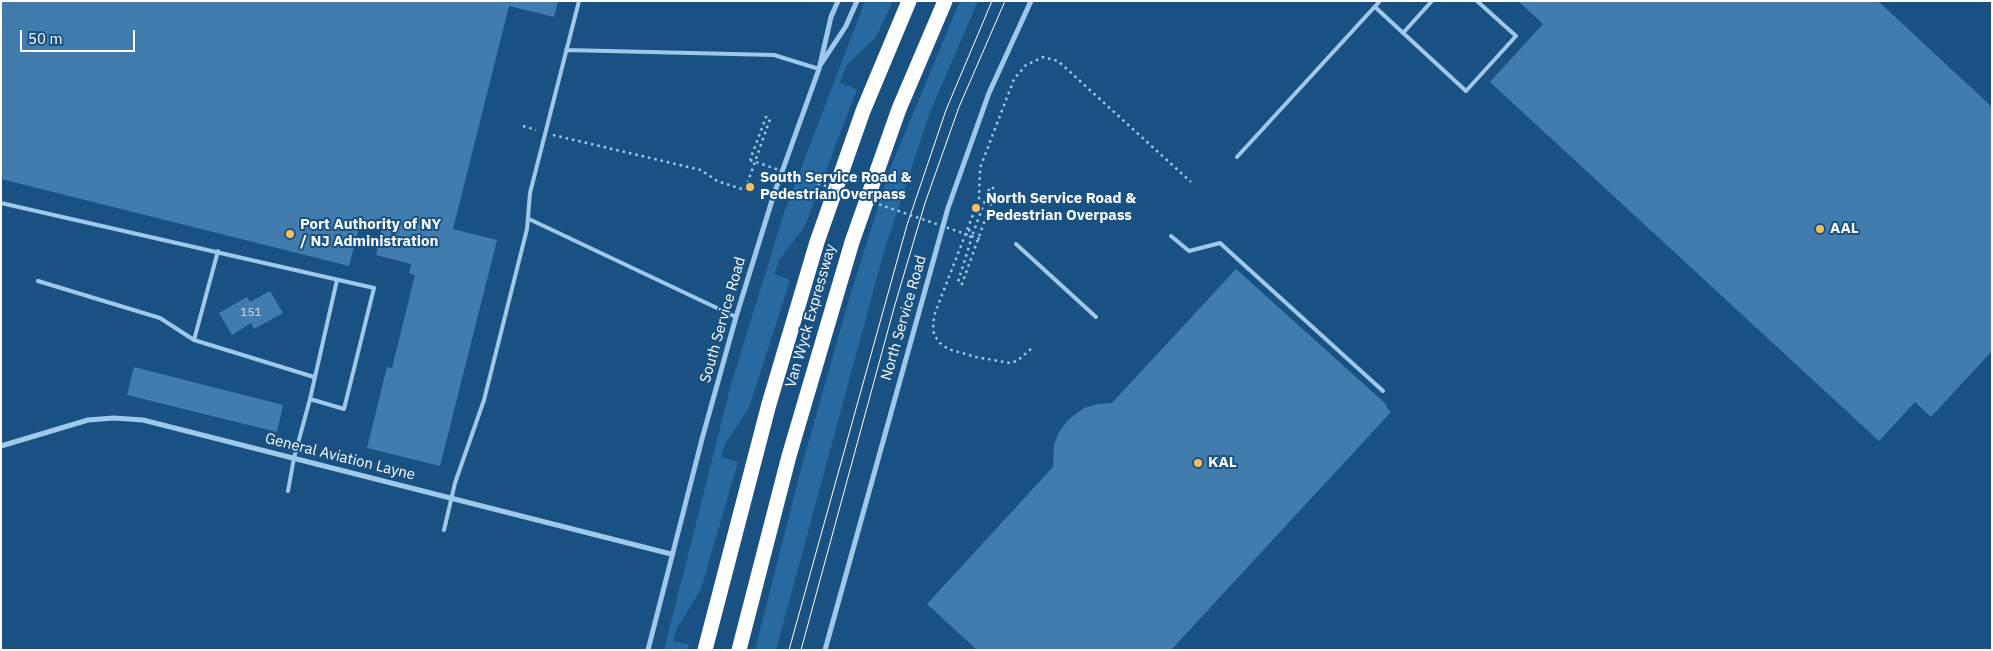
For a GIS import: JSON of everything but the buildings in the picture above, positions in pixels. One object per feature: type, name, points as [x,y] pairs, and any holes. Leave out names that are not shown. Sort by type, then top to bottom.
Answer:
[{"type":"highway","name":"Van Wyck Expressway","points":[[705,650],[757,449],[814,251],[863,111],[909,1]]},
{"type":"highway","name":"Van Wyck Expressway","points":[[739,650],[789,456],[852,242],[899,110],[945,1]]},
{"type":"street","name":"South Service Road","points":[[648,650],[671,554],[736,317],[774,194],[818,69],[831,17],[838,1]]},
{"type":"street","points":[[818,69],[846,26],[857,1]]},
{"type":"street","name":"North Service Road","points":[[825,650],[948,208],[989,93],[1031,1]]},
{"type":"street","name":"General Aviation Layne","points":[[1,446],[88,420],[126,418],[160,424],[671,554]]},
{"type":"lane","points":[[444,530],[451,498],[482,406],[529,220],[530,193],[544,133],[579,1]]},
{"type":"lane","points":[[1237,157],[1380,1]]},
{"type":"lane","points":[[1403,33],[1432,1]]},
{"type":"lane","points":[[1375,7],[1466,91],[1516,36],[1477,1]]},
{"type":"lane","points":[[566,50],[774,55],[818,69]]},
{"type":"lane","points":[[1,203],[374,288],[344,409],[310,398]]},
{"type":"lane","points":[[529,220],[736,317]]},
{"type":"lane","points":[[1171,236],[1189,252],[1220,243],[1383,391]]},
{"type":"lane","points":[[1016,244],[1096,317]]},
{"type":"lane","points":[[194,340],[218,252]]},
{"type":"lane","points":[[288,491],[294,458],[337,280]]},
{"type":"lane","points":[[38,281],[160,318],[194,340],[314,377]]},
{"type":"path","points":[[1030,349],[1017,361],[1002,363],[948,349],[934,335],[935,312],[969,229],[979,199],[980,168],[1014,79],[1026,65],[1043,57],[1058,61],[1191,182]]},
{"type":"path","points":[[523,126],[544,133],[701,170],[718,181],[745,190],[770,118],[766,117],[750,160],[972,236],[980,239]]},
{"type":"path","points":[[969,229],[971,240],[958,282],[962,284],[996,189],[990,187],[972,236]]},
{"type":"shaded area","points":[[865,1],[893,1],[876,37],[847,65],[840,83],[857,89],[805,226],[779,260],[774,274],[790,280],[749,408],[725,444],[721,457],[738,462],[701,589],[677,628],[673,641],[689,644],[688,650],[664,650],[732,381],[784,213]]},
{"type":"shaded area","points":[[960,1],[978,1],[930,112],[883,255],[776,650],[755,650],[801,469],[850,296],[890,169]]},
{"type":"tram line","points":[[789,650],[907,225],[946,110],[992,1]]},
{"type":"tram line","points":[[801,650],[894,308],[925,203],[959,107],[1005,1]]},
{"type":"place","name":"South Service Road & Pedestrian Overpass","points":[[750,187]]},
{"type":"place","name":"North Service Road & Pedestrian Overpass","points":[[976,208]]},
{"type":"place","name":"AAL","points":[[1820,229]]},
{"type":"place","name":"Port Authority of NY / NJ Administration","points":[[290,234]]},
{"type":"place","name":"KAL","points":[[1198,463]]}]
